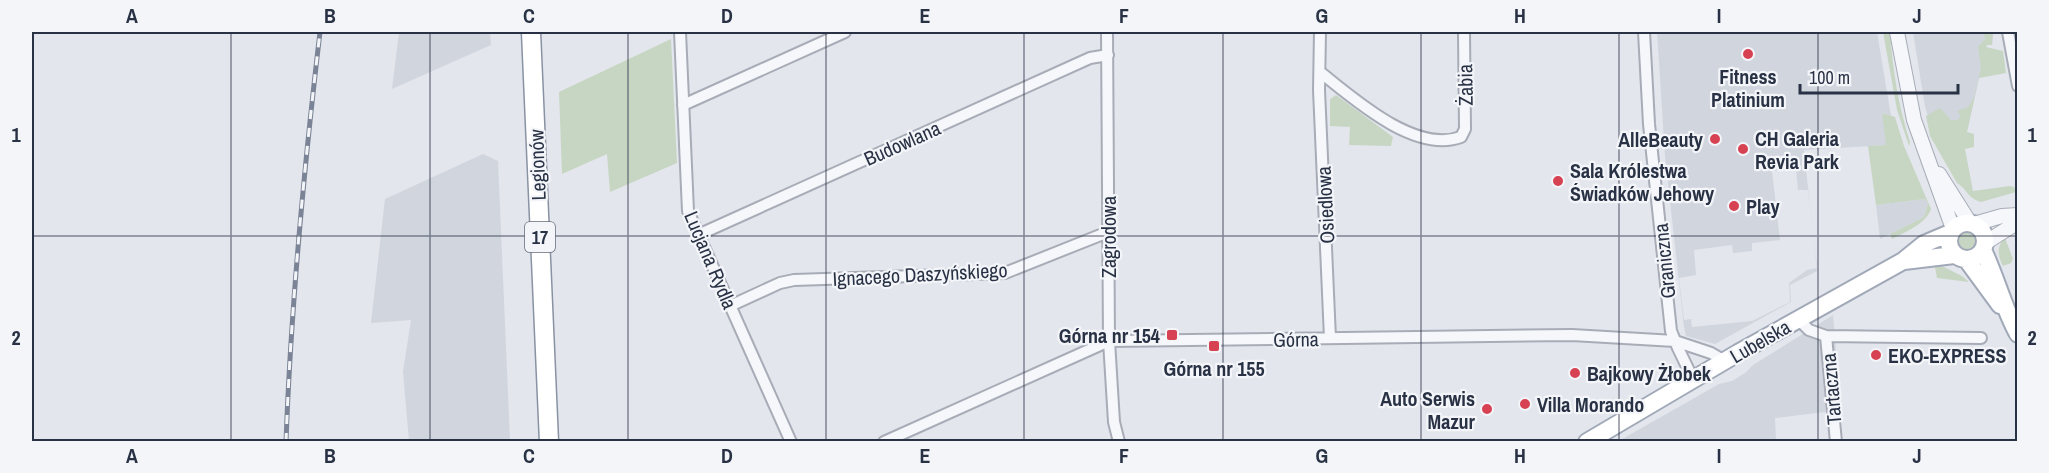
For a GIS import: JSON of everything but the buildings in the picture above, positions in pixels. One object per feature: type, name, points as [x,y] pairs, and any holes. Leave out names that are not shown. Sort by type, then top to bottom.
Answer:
[{"type":"highway","name":"Legionów","points":[[531,32],[549,441]]},
{"type":"main road","points":[[2008,315],[1948,244],[1951,231],[1959,224],[1972,224],[1982,231],[1984,246],[2008,315],[2018,334]]},
{"type":"main road","name":"Lubelska","points":[[1587,441],[1903,261],[1924,244],[1951,231]]},
{"type":"main road","points":[[1961,257],[1977,256],[1984,246]]},
{"type":"main road","name":"Lubelska","points":[[1903,261],[1961,257]]},
{"type":"street","name":"Lucjana Rydla","points":[[680,32],[686,201],[690,217],[791,441]]},
{"type":"street","points":[[683,105],[845,32]]},
{"type":"street","name":"Zagrodowa","points":[[1107,32],[1109,342],[1114,422],[1119,441]]},
{"type":"street","name":"Osiedlowa","points":[[1320,32],[1330,338]]},
{"type":"street","name":"Żabia","points":[[1320,72],[1400,130],[1422,138],[1452,140],[1461,137],[1466,121],[1464,32]]},
{"type":"street","name":"Graniczna","points":[[1644,32],[1649,124],[1671,331],[1693,379]]},
{"type":"street","points":[[1897,32],[1911,108],[1951,231]]},
{"type":"street","points":[[2008,32],[2018,86]]},
{"type":"street","name":"Budowlana","points":[[698,234],[1090,58],[1108,55]]},
{"type":"street","points":[[1928,157],[1972,224],[2002,216],[2018,215]]},
{"type":"street","points":[[1984,246],[2018,222]]},
{"type":"street","name":"Ignacego Daszyńskiego","points":[[730,306],[780,283],[794,280],[1005,273],[1108,232]]},
{"type":"street","points":[[1798,319],[1809,330],[1826,336],[1981,338]]},
{"type":"street","name":"Górna","points":[[884,441],[1109,342],[1572,335],[1675,341],[1711,353],[1725,361]]},
{"type":"street","name":"Tartaczna","points":[[1826,336],[1836,441]]},
{"type":"shaded area","points":[[399,32],[490,32],[491,45],[392,89]]},
{"type":"shaded area","points":[[1657,32],[1877,32],[1891,116],[1883,113],[1887,145],[1804,150],[1812,227],[1808,190],[1798,190],[1796,168],[1772,171],[1780,240],[1752,243],[1752,251],[1733,253],[1732,245],[1694,250],[1696,275],[1679,278],[1684,320],[1691,319],[1692,327],[1752,321],[1790,302],[1789,283],[1807,270],[1817,268],[1817,271],[1790,285],[1791,302],[1715,344],[1686,336],[1684,327],[1665,156]]},
{"type":"shaded area","points":[[1913,32],[1993,32],[1992,45],[1986,47],[1964,144],[1932,129],[1925,107]]},
{"type":"shaded area","points":[[483,154],[498,161],[510,441],[409,441],[403,372],[411,320],[371,323],[385,199]]},
{"type":"shaded area","points":[[1925,199],[1928,204],[1924,217],[1880,239],[1876,205]]},
{"type":"shaded area","points":[[1833,315],[1841,410],[1775,418],[1776,441],[1617,442],[1719,384],[1732,381],[1753,365]]},
{"type":"green space","points":[[1883,32],[1890,32],[1897,87],[1909,146],[1897,110]]},
{"type":"green space","points":[[1984,32],[1993,32],[1992,45],[1986,47],[2003,51],[2006,73],[1979,78],[1967,132],[1974,134],[1974,147],[1965,149],[1973,191],[2010,186],[2014,187],[2016,192],[1981,202],[1973,198],[1957,183],[1930,136],[1926,116],[1940,108],[1951,120],[1957,120],[1961,117],[1957,111],[1968,107],[1974,98],[1981,68],[1978,46],[1985,40]]},
{"type":"green space","points":[[671,39],[677,163],[610,192],[607,154],[562,174],[559,92]]},
{"type":"green space","points":[[1336,95],[1393,137],[1391,146],[1349,145],[1350,127],[1330,126],[1330,99]]},
{"type":"green space","points":[[1882,113],[1895,117],[1904,146],[1931,209],[1920,223],[1892,239],[1890,234],[1924,217],[1928,204],[1925,199],[1876,205],[1868,146],[1886,145]]},
{"type":"green space","points":[[1962,231],[1970,231],[1976,237],[1976,245],[1970,251],[1962,251],[1956,245],[1956,237]]},
{"type":"green space","points":[[2005,238],[2013,259],[2011,263],[2003,266],[1999,252],[2000,244]]},
{"type":"green space","points":[[1934,262],[1962,276],[1969,282],[1937,278]]},
{"type":"railway","points":[[286,442],[299,236],[320,32]]},
{"type":"place","name":"Fitness Platinium","points":[[1748,54]]},
{"type":"place","name":"AlleBeauty","points":[[1715,139]]},
{"type":"place","name":"CH Galeria Revia Park","points":[[1743,149]]},
{"type":"place","name":"Sala Królestwa Świadków Jehowy","points":[[1558,181]]},
{"type":"place","name":"Play","points":[[1734,206]]},
{"type":"place","name":"Górna nr 154","points":[[1172,335]]},
{"type":"place","name":"Górna nr 155","points":[[1214,346]]},
{"type":"place","name":"EKO-EXPRESS","points":[[1876,355]]},
{"type":"place","name":"Bajkowy Żłobek","points":[[1575,373]]},
{"type":"place","name":"Villa Morando","points":[[1525,404]]},
{"type":"place","name":"Auto Serwis Mazur","points":[[1487,409]]}]
